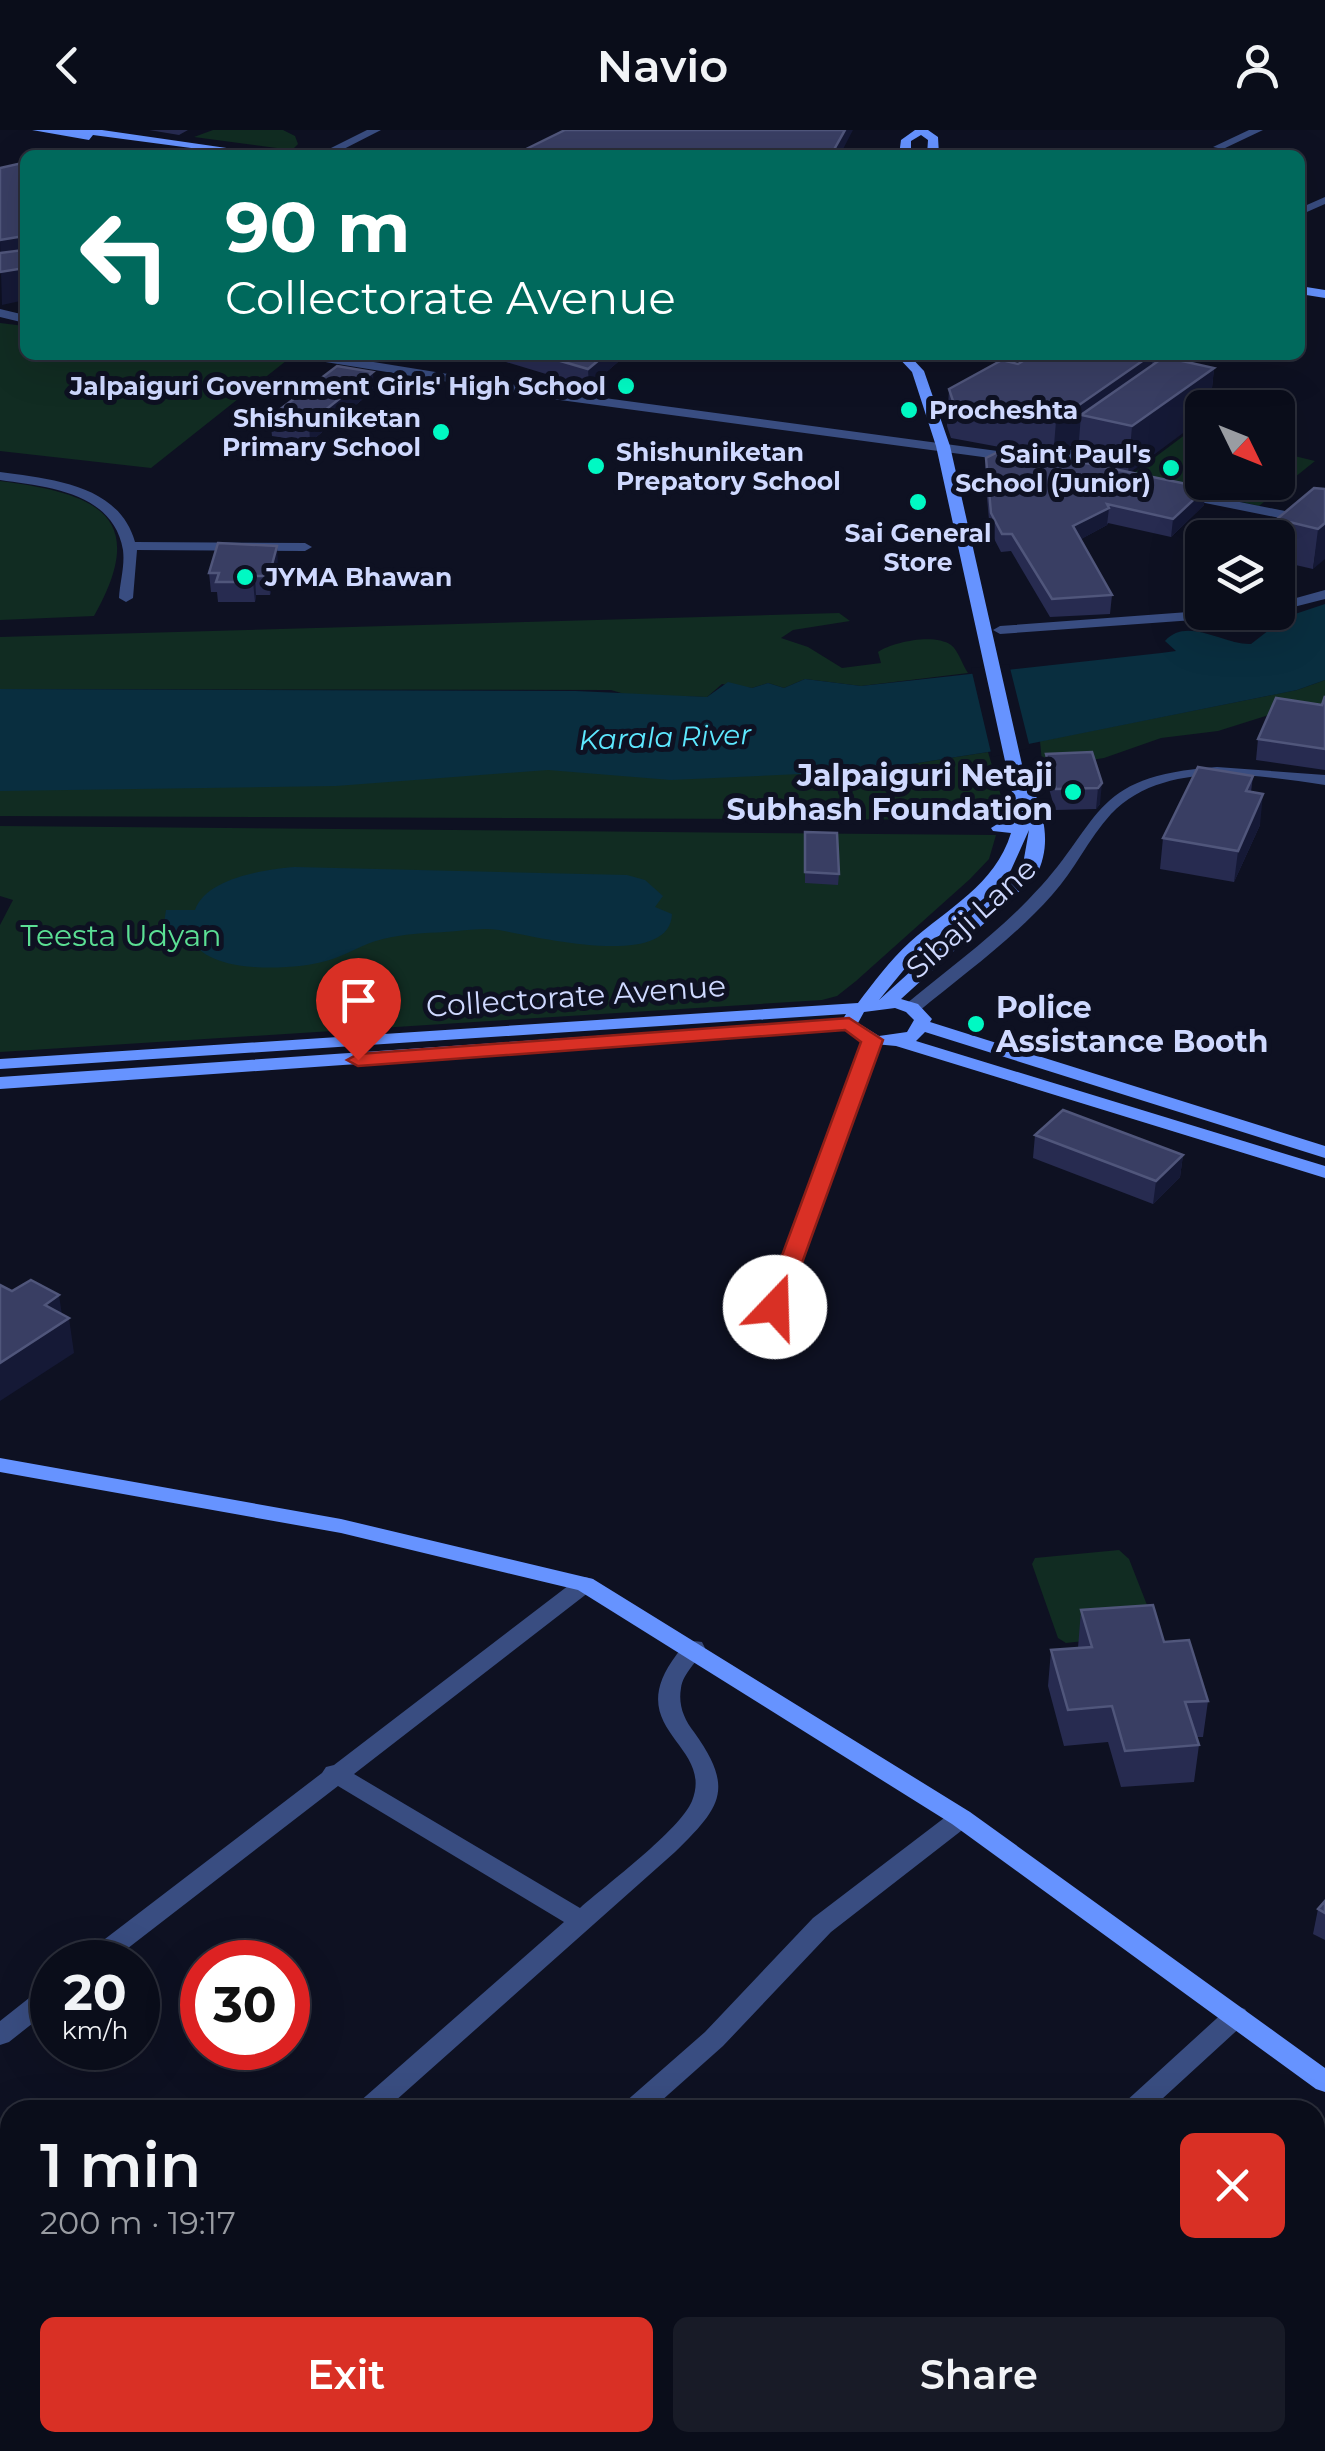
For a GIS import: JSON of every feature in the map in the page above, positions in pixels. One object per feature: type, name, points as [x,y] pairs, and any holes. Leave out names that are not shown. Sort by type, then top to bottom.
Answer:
[{"type":"street","points":[[37,130],[187,150]]},
{"type":"street","points":[[77,130],[130,133],[237,150]]},
{"type":"street","points":[[334,150],[376,130]]},
{"type":"street","points":[[905,150],[906,140],[921,130],[934,139],[933,150]]},
{"type":"street","points":[[1219,147],[1258,130]]},
{"type":"street","points":[[339,360],[560,396],[943,446],[1073,471]]},
{"type":"street","points":[[858,1012],[915,946],[1008,867],[1022,828],[1015,767],[986,642],[970,605],[943,446],[918,371],[907,360]]},
{"type":"street","points":[[918,371],[923,360]]},
{"type":"street","points":[[1056,467],[1120,421]]},
{"type":"street","points":[[0,476],[62,487],[98,499],[121,526],[129,546],[126,598]]},
{"type":"street","points":[[1161,490],[1325,523]]},
{"type":"street","points":[[129,546],[305,547]]},
{"type":"street","points":[[1295,603],[1325,594]]},
{"type":"street","points":[[1000,630],[1185,617]]},
{"type":"street","points":[[858,1012],[887,1002],[1030,872],[1037,855],[1038,830],[1015,767]]},
{"type":"street","name":"Sibaji Lane","points":[[912,1008],[1040,898],[1118,798],[1142,786],[1209,772],[1245,771],[1325,780]]},
{"type":"street","points":[[999,828],[1022,828]]},
{"type":"street","points":[[887,1002],[912,1008],[923,1026],[1325,1152]]},
{"type":"street","points":[[775,1307],[872,1040],[858,1012]]},
{"type":"street","name":"Collectorate Avenue","points":[[0,1083],[458,1028],[858,1012]]},
{"type":"street","name":"Collectorate Avenue","points":[[0,1064],[215,1059],[858,1012]]},
{"type":"street","points":[[897,1041],[914,1036],[923,1026]]},
{"type":"street","points":[[872,1040],[897,1041],[1325,1172]]},
{"type":"street","points":[[0,1464],[340,1526],[585,1584],[694,1648],[961,1818],[1325,2082]]},
{"type":"street","points":[[121,1940],[585,1584]]},
{"type":"street","points":[[378,2100],[666,1846],[700,1810],[710,1786],[704,1762],[672,1716],[668,1699],[669,1684],[694,1648]]},
{"type":"street","points":[[334,1773],[582,1921]]},
{"type":"street","points":[[645,2100],[714,2038],[822,1925],[961,1818]]},
{"type":"street","points":[[0,2036],[30,2012]]},
{"type":"street","points":[[1143,2100],[1236,2016]]},
{"type":"green space","points":[[213,130],[283,130],[295,136],[298,144],[292,150],[194,137]]},
{"type":"green space","points":[[0,323],[20,325],[20,360],[287,360],[151,468],[0,451]]},
{"type":"green space","points":[[1185,435],[1185,489],[1130,476]]},
{"type":"green space","points":[[1295,456],[1315,461],[1295,477]]},
{"type":"green space","points":[[0,481],[61,493],[103,514],[114,531],[117,553],[111,581],[94,616],[0,620]]},
{"type":"green space","points":[[1233,500],[1266,500],[1259,506]]},
{"type":"green space","points":[[839,613],[850,621],[793,630],[781,638],[808,647],[842,668],[881,663],[878,652],[893,645],[914,640],[944,641],[954,647],[968,673],[861,686],[805,679],[784,688],[768,683],[752,688],[722,684],[707,697],[628,695],[611,690],[0,689],[0,637]]},
{"type":"green space","points":[[1325,680],[1325,712],[1272,714],[1218,731],[1161,738],[1104,758],[1052,766],[1042,762],[1040,741],[1297,690]]},
{"type":"green space","points":[[988,752],[1001,796],[987,820],[0,816],[0,786],[428,768],[866,771]]},
{"type":"green space","name":"Teesta Udyan","points":[[0,826],[996,835],[989,859],[970,879],[856,981],[837,996],[822,1000],[0,1052],[0,925],[13,900],[0,896]]},
{"type":"green space","points":[[1119,1550],[1129,1559],[1156,1628],[1146,1634],[1066,1643],[1058,1638],[1032,1564],[1035,1558]]},
{"type":"water","name":"Karala River","points":[[1325,604],[1325,680],[1297,690],[988,752],[866,771],[671,780],[548,770],[336,786],[0,791],[0,689],[576,691],[707,697],[728,682],[752,688],[768,683],[784,688],[805,679],[861,686],[1176,651],[1165,641],[1184,631],[1251,644],[1269,630],[1295,630],[1295,614]]},
{"type":"water","points":[[295,867],[627,875],[645,880],[663,896],[655,907],[672,914],[665,931],[649,941],[625,946],[568,943],[478,929],[391,937],[326,961],[273,968],[213,958],[199,949],[191,936],[162,937],[166,910],[195,910],[201,899],[224,883],[254,873]]},
{"type":"pier","points":[[1009,664],[1030,748],[992,757],[971,668]]},
{"type":"building","points":[[565,130],[845,130],[834,150],[524,150]]},
{"type":"building","points":[[20,163],[20,237],[0,240],[0,168]]},
{"type":"building","points":[[20,250],[20,269],[0,272],[0,253]]},
{"type":"building","points":[[557,360],[599,360],[588,369]]},
{"type":"building","points":[[1002,360],[1018,364],[1025,360],[1144,360],[1056,421],[953,401],[949,389]]},
{"type":"building","points":[[1160,360],[1214,368],[1132,426],[1081,415]]},
{"type":"building","points":[[337,366],[373,372],[309,423],[270,417]]},
{"type":"building","points":[[1008,447],[1185,484],[1185,500],[1193,500],[1173,519],[1107,504],[1109,508],[1073,526],[1112,595],[1052,599],[1012,534],[1002,534],[991,513],[986,458]]},
{"type":"building","points":[[1314,488],[1325,489],[1325,523],[1318,529],[1295,523],[1295,520],[1277,519]]},
{"type":"building","points":[[218,543],[277,546],[269,576],[255,576],[253,582],[216,582],[219,573],[209,573]]},
{"type":"building","points":[[1325,696],[1325,749],[1258,739],[1276,698],[1322,705]]},
{"type":"building","points":[[1092,752],[1102,783],[1098,788],[1056,789],[1046,754]]},
{"type":"building","points":[[1198,767],[1253,776],[1246,791],[1263,794],[1238,851],[1163,838]]},
{"type":"building","points":[[805,832],[837,833],[839,874],[805,872]]},
{"type":"building","points":[[1063,1110],[1183,1155],[1156,1181],[1035,1135]]},
{"type":"building","points":[[31,1280],[59,1295],[45,1305],[69,1318],[0,1363],[0,1285],[12,1291]]},
{"type":"building","points":[[1153,1605],[1164,1642],[1189,1640],[1208,1701],[1185,1702],[1199,1745],[1125,1751],[1112,1706],[1068,1710],[1051,1650],[1092,1647],[1081,1610]]},
{"type":"place","name":"Jalpaiguri Government Girls' High School","points":[[626,386]]},
{"type":"place","name":"Procheshta","points":[[909,410]]},
{"type":"place","name":"Shishuniketan Primary School","points":[[441,432]]},
{"type":"place","name":"Shishuniketan Prepatory School","points":[[596,466]]},
{"type":"place","name":"Saint Paul's School (Junior)","points":[[1171,468]]},
{"type":"place","name":"Sai General Store","points":[[918,502]]},
{"type":"place","name":"JYMA Bhawan","points":[[245,577]]},
{"type":"place","name":"Jalpaiguri Netaji Subhash Foundation","points":[[1073,792]]},
{"type":"place","name":"Police Assistance Booth","points":[[976,1024]]},
{"type":"route","points":[[358,1060],[849,1024],[872,1040],[775,1307]]}]
